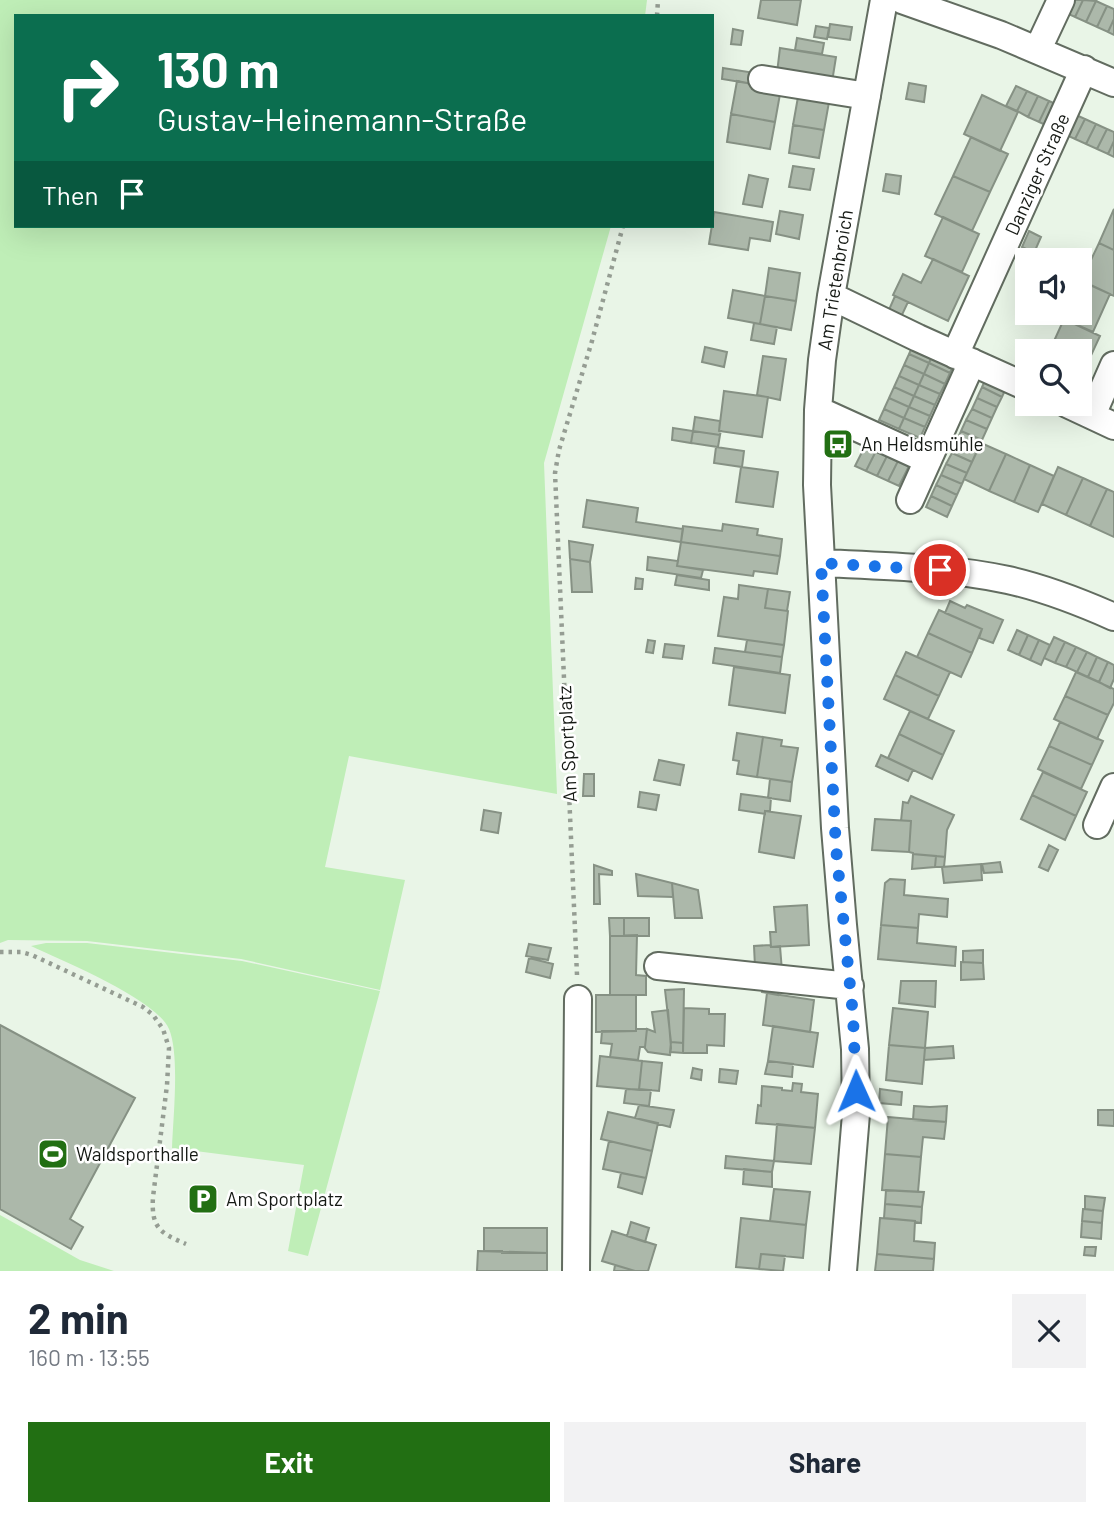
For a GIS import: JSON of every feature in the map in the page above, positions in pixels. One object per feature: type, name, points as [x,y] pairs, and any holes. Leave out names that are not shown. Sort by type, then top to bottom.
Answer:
[{"type":"street","name":"Am Trietenbroich","points":[[821,563],[817,485],[822,360],[884,0]]},
{"type":"street","points":[[901,0],[1038,49],[1114,83]]},
{"type":"street","points":[[1038,49],[1061,0]]},
{"type":"street","name":"Danziger Straße","points":[[910,500],[928,460],[963,358],[1084,69]]},
{"type":"street","points":[[762,79],[867,96]]},
{"type":"street","points":[[831,296],[1015,382]]},
{"type":"street","points":[[1103,420],[1114,365]]},
{"type":"street","points":[[818,410],[928,460]]},
{"type":"street","points":[[843,1271],[856,1091],[855,1049],[838,869],[821,563],[911,567],[985,576],[1032,586],[1112,612]]},
{"type":"street","points":[[1097,825],[1114,787]]},
{"type":"street","points":[[657,966],[849,986]]},
{"type":"street","points":[[576,1271],[578,999]]},
{"type":"path","name":"Am Sportplatz","points":[[578,999],[555,473],[559,450],[622,228]]},
{"type":"path","points":[[0,952],[21,952],[45,960],[143,1007],[158,1022],[167,1038],[169,1068],[153,1197],[154,1218],[159,1230],[186,1244]]},
{"type":"green space","points":[[0,0],[647,0],[645,14],[14,14],[14,228],[610,228],[544,463],[557,794],[349,756],[325,867],[405,880],[380,990],[241,959],[87,941],[8,940],[0,943]]},
{"type":"green space","points":[[46,943],[87,943],[242,961],[380,991],[308,1256],[288,1251],[304,1165],[172,1148],[175,1070],[169,1029],[161,1017],[128,994],[31,946]]},
{"type":"green space","points":[[0,1215],[80,1260],[114,1271],[0,1271]]},
{"type":"building","points":[[761,0],[801,0],[797,25],[758,18]]},
{"type":"building","points":[[1070,0],[1083,0],[1075,17],[1064,12]]},
{"type":"building","points":[[1083,0],[1096,1],[1086,22],[1075,17]]},
{"type":"building","points":[[1096,1],[1107,6],[1097,27],[1086,22]]},
{"type":"building","points":[[1107,6],[1114,9],[1114,19],[1108,32],[1097,27]]},
{"type":"building","points":[[1114,19],[1114,35],[1108,32]]},
{"type":"building","points":[[830,24],[852,27],[850,40],[828,37]]},
{"type":"building","points":[[816,26],[829,28],[827,39],[814,37]]},
{"type":"building","points":[[733,29],[743,31],[741,45],[731,44]]},
{"type":"building","points":[[797,38],[824,43],[822,54],[795,50]]},
{"type":"building","points":[[780,48],[836,57],[832,82],[777,73]]},
{"type":"building","points":[[723,68],[755,73],[753,84],[722,79]]},
{"type":"building","points":[[737,81],[753,84],[752,89],[780,94],[775,122],[731,114]]},
{"type":"building","points":[[909,83],[926,86],[924,102],[906,99]]},
{"type":"building","points":[[1016,86],[1027,91],[1017,111],[1006,106]]},
{"type":"building","points":[[1027,91],[1038,96],[1028,117],[1017,111]]},
{"type":"building","points":[[982,95],[1018,112],[1000,151],[964,134]]},
{"type":"building","points":[[1038,96],[1049,101],[1039,122],[1028,117]]},
{"type":"building","points":[[798,97],[829,102],[824,130],[793,125]]},
{"type":"building","points":[[1049,101],[1060,106],[1050,127],[1039,122]]},
{"type":"building","points":[[731,114],[775,122],[770,149],[727,142]]},
{"type":"building","points":[[1074,114],[1085,119],[1075,139],[1064,134]]},
{"type":"building","points":[[1085,119],[1096,124],[1086,144],[1075,139]]},
{"type":"building","points":[[1096,124],[1107,129],[1097,149],[1086,144]]},
{"type":"building","points":[[793,125],[824,130],[819,158],[789,153]]},
{"type":"building","points":[[1107,129],[1114,132],[1114,141],[1108,154],[1097,149]]},
{"type":"building","points":[[971,137],[1008,154],[990,192],[953,176]]},
{"type":"building","points":[[1114,141],[1114,157],[1108,154]]},
{"type":"building","points":[[793,166],[814,169],[810,190],[789,187]]},
{"type":"building","points":[[886,174],[901,176],[899,194],[883,191]]},
{"type":"building","points":[[749,175],[768,179],[762,207],[743,204]]},
{"type":"building","points":[[953,176],[990,192],[972,231],[935,214]]},
{"type":"building","points":[[1114,209],[1114,250],[1099,243]]},
{"type":"building","points":[[780,211],[803,215],[799,239],[776,234]]},
{"type":"building","points":[[714,212],[773,222],[770,241],[750,238],[748,250],[709,244],[712,228],[714,228]]},
{"type":"building","points":[[943,217],[979,234],[962,272],[925,256]]},
{"type":"building","points":[[1029,231],[1041,237],[1036,248],[1022,247]]},
{"type":"building","points":[[1099,243],[1114,250],[1114,296],[1092,286],[1092,258]]},
{"type":"building","points":[[933,259],[969,276],[948,321],[893,295],[903,274],[921,283]]},
{"type":"building","points":[[769,268],[800,273],[796,301],[765,296]]},
{"type":"building","points":[[1092,286],[1110,294],[1093,332],[1077,325],[1092,325]]},
{"type":"building","points":[[733,290],[765,296],[760,324],[728,318]]},
{"type":"building","points":[[765,296],[796,301],[791,330],[760,324]]},
{"type":"building","points":[[895,296],[908,302],[901,317],[888,312]]},
{"type":"building","points":[[754,323],[777,327],[774,344],[751,340]]},
{"type":"building","points":[[1061,325],[1077,325],[1100,336],[1092,353],[1092,339],[1055,339]]},
{"type":"building","points":[[914,343],[934,352],[929,363],[909,354]]},
{"type":"building","points":[[705,347],[727,352],[724,367],[702,362]]},
{"type":"building","points":[[934,352],[955,362],[950,373],[929,363]]},
{"type":"building","points":[[909,354],[929,363],[924,374],[904,365]]},
{"type":"building","points":[[763,356],[786,359],[780,400],[757,395]]},
{"type":"building","points":[[929,363],[950,373],[945,384],[924,374]]},
{"type":"building","points":[[904,365],[924,374],[919,385],[899,376]]},
{"type":"building","points":[[924,374],[945,384],[940,394],[919,385]]},
{"type":"building","points":[[899,376],[919,385],[914,396],[894,387]]},
{"type":"building","points":[[987,376],[1007,386],[1002,397],[982,387]]},
{"type":"building","points":[[919,385],[940,394],[935,405],[914,396]]},
{"type":"building","points":[[894,387],[914,396],[909,407],[889,398]]},
{"type":"building","points":[[982,387],[1002,397],[997,407],[977,398]]},
{"type":"building","points":[[724,391],[768,397],[762,437],[719,431]]},
{"type":"building","points":[[914,396],[935,405],[930,416],[909,407]]},
{"type":"building","points":[[889,398],[909,407],[904,418],[884,409]]},
{"type":"building","points":[[977,398],[997,407],[992,418],[972,409]]},
{"type":"building","points":[[909,407],[930,416],[925,427],[904,418]]},
{"type":"building","points":[[884,409],[904,418],[899,429],[879,420]]},
{"type":"building","points":[[972,409],[992,418],[987,429],[966,420]]},
{"type":"building","points":[[695,417],[720,421],[720,435],[693,431]]},
{"type":"building","points":[[904,418],[925,427],[920,438],[899,429]]},
{"type":"building","points":[[966,420],[987,429],[982,440],[961,431]]},
{"type":"building","points":[[673,428],[693,431],[691,443],[672,440]]},
{"type":"building","points":[[693,431],[720,435],[718,447],[691,443]]},
{"type":"building","points":[[961,431],[982,440],[977,451],[956,442]]},
{"type":"building","points":[[956,442],[977,451],[972,462],[952,453]]},
{"type":"building","points":[[981,443],[1006,454],[989,491],[964,479]]},
{"type":"building","points":[[865,446],[876,451],[866,471],[855,466]]},
{"type":"building","points":[[716,447],[744,451],[742,467],[714,463]]},
{"type":"building","points":[[876,451],[887,456],[877,476],[866,471]]},
{"type":"building","points":[[952,453],[972,462],[967,473],[946,464]]},
{"type":"building","points":[[1006,454],[1030,465],[1014,502],[989,491]]},
{"type":"building","points":[[887,456],[898,461],[888,481],[877,476]]},
{"type":"building","points":[[898,461],[909,466],[899,486],[888,481]]},
{"type":"building","points":[[946,464],[967,473],[962,484],[941,475]]},
{"type":"building","points":[[1030,465],[1054,476],[1038,512],[1014,502]]},
{"type":"building","points":[[741,467],[778,472],[773,507],[736,502]]},
{"type":"building","points":[[1058,467],[1083,478],[1066,515],[1042,504]]},
{"type":"building","points":[[941,475],[962,484],[957,495],[936,485]]},
{"type":"building","points":[[1083,478],[1107,489],[1090,526],[1066,515]]},
{"type":"building","points":[[936,485],[957,495],[952,506],[931,496]]},
{"type":"building","points":[[1107,489],[1114,492],[1114,537],[1090,526]]},
{"type":"building","points":[[931,496],[952,506],[947,517],[926,507]]},
{"type":"building","points":[[587,500],[638,508],[636,522],[683,529],[681,542],[583,527]]},
{"type":"building","points":[[723,524],[758,529],[757,535],[782,539],[780,556],[681,542],[683,526],[722,531]]},
{"type":"building","points":[[569,541],[593,545],[590,562],[570,559]]},
{"type":"building","points":[[681,542],[780,556],[777,574],[754,571],[753,576],[677,566]]},
{"type":"building","points":[[648,557],[678,561],[677,566],[703,570],[701,578],[647,570]]},
{"type":"building","points":[[570,559],[590,562],[592,592],[572,592]]},
{"type":"building","points":[[677,575],[709,580],[709,590],[675,585]]},
{"type":"building","points":[[636,578],[643,579],[642,589],[635,589]]},
{"type":"building","points":[[739,585],[768,589],[765,608],[788,611],[784,645],[718,636],[724,597],[738,599]]},
{"type":"building","points":[[768,589],[790,592],[787,611],[765,608]]},
{"type":"building","points":[[950,601],[1003,620],[993,643],[979,638],[982,629],[945,613]]},
{"type":"building","points":[[939,610],[982,629],[972,653],[928,633]]},
{"type":"building","points":[[1017,630],[1028,635],[1019,655],[1008,650]]},
{"type":"building","points":[[928,633],[972,653],[961,677],[917,657]]},
{"type":"building","points":[[1028,635],[1039,640],[1030,660],[1019,655]]},
{"type":"building","points":[[1054,637],[1065,642],[1055,663],[1044,658]]},
{"type":"building","points":[[648,640],[655,641],[653,653],[646,652]]},
{"type":"building","points":[[747,640],[784,645],[782,657],[745,652]]},
{"type":"building","points":[[1039,640],[1050,645],[1041,665],[1030,660]]},
{"type":"building","points":[[1065,642],[1076,647],[1066,667],[1055,663]]},
{"type":"building","points":[[665,644],[684,646],[682,659],[663,657]]},
{"type":"building","points":[[1076,647],[1087,652],[1077,672],[1066,667]]},
{"type":"building","points":[[715,648],[782,657],[780,673],[713,663]]},
{"type":"building","points":[[906,652],[950,672],[939,696],[895,675]]},
{"type":"building","points":[[1087,652],[1097,657],[1088,677],[1077,672]]},
{"type":"building","points":[[1097,657],[1108,662],[1099,682],[1088,677]]},
{"type":"building","points":[[1108,662],[1114,665],[1114,679],[1110,688],[1099,682]]},
{"type":"building","points":[[734,667],[790,675],[785,713],[729,705]]},
{"type":"building","points":[[1076,672],[1114,689],[1114,703],[1108,715],[1065,696]]},
{"type":"building","points":[[895,675],[939,696],[928,719],[884,699]]},
{"type":"building","points":[[1065,696],[1108,715],[1097,739],[1054,719]]},
{"type":"building","points":[[910,711],[954,731],[943,755],[899,734]]},
{"type":"building","points":[[1060,722],[1103,741],[1092,765],[1049,746]]},
{"type":"building","points":[[737,733],[763,737],[757,777],[737,774],[739,761],[733,760]]},
{"type":"building","points":[[899,734],[943,755],[932,779],[888,758]]},
{"type":"building","points":[[763,737],[782,740],[781,746],[798,748],[792,782],[757,777]]},
{"type":"building","points":[[1049,746],[1092,765],[1081,789],[1038,769]]},
{"type":"building","points":[[881,755],[913,770],[908,781],[876,766]]},
{"type":"building","points":[[659,760],[684,765],[680,785],[654,780]]},
{"type":"building","points":[[1043,772],[1087,792],[1076,816],[1032,795]]},
{"type":"building","points":[[584,774],[594,774],[594,796],[583,796]]},
{"type":"building","points":[[770,779],[792,782],[790,801],[768,798]]},
{"type":"building","points":[[640,792],[659,795],[656,810],[638,807]]},
{"type":"building","points":[[741,794],[771,798],[770,811],[765,811],[765,814],[739,810]]},
{"type":"building","points":[[1032,795],[1076,816],[1065,840],[1021,819]]},
{"type":"building","points":[[911,796],[954,815],[947,830],[945,857],[909,852],[911,821],[901,821],[903,802],[908,803]]},
{"type":"building","points":[[484,810],[501,813],[498,833],[481,830]]},
{"type":"building","points":[[765,811],[801,816],[794,858],[759,852]]},
{"type":"building","points":[[875,819],[911,821],[909,852],[872,850]]},
{"type":"building","points":[[1049,845],[1058,850],[1048,871],[1039,867]]},
{"type":"building","points":[[913,854],[936,856],[935,867],[912,869]]},
{"type":"building","points":[[936,856],[945,857],[944,867],[935,867]]},
{"type":"building","points":[[1000,862],[1002,872],[984,873],[982,864]]},
{"type":"building","points":[[981,864],[982,880],[944,883],[942,867]]},
{"type":"building","points":[[594,865],[612,871],[612,875],[599,874],[600,904],[594,904]]},
{"type":"building","points":[[636,874],[672,883],[673,897],[638,896]]},
{"type":"building","points":[[890,879],[905,880],[904,895],[948,899],[947,917],[919,914],[918,928],[881,925],[885,883]]},
{"type":"building","points":[[672,883],[698,890],[702,918],[675,918]]},
{"type":"building","points":[[807,905],[809,945],[771,947],[770,932],[776,932],[774,907]]},
{"type":"building","points":[[609,918],[624,918],[624,936],[610,936]]},
{"type":"building","points":[[624,918],[649,918],[649,936],[624,936]]},
{"type":"building","points":[[881,925],[918,928],[917,943],[956,947],[955,966],[878,959]]},
{"type":"building","points":[[637,935],[636,975],[646,976],[646,995],[610,995],[610,936]]},
{"type":"building","points":[[529,944],[551,948],[548,960],[526,956]]},
{"type":"building","points":[[754,946],[780,946],[782,971],[755,967]]},
{"type":"building","points":[[983,950],[983,963],[963,962],[963,951]]},
{"type":"building","points":[[529,958],[553,964],[550,978],[526,972]]},
{"type":"building","points":[[961,962],[983,963],[984,979],[961,980]]},
{"type":"building","points":[[764,981],[780,984],[778,995],[762,992]]},
{"type":"building","points":[[901,981],[936,981],[935,1007],[899,1003]]},
{"type":"building","points":[[684,989],[683,1043],[671,1042],[665,990]]},
{"type":"building","points":[[767,993],[814,1000],[810,1032],[763,1025]]},
{"type":"building","points":[[596,995],[636,995],[636,1031],[596,1032]]},
{"type":"building","points":[[684,1008],[709,1009],[709,1014],[725,1014],[724,1046],[707,1045],[707,1053],[683,1053]]},
{"type":"building","points":[[893,1008],[928,1012],[925,1048],[889,1045]]},
{"type":"building","points":[[668,1010],[670,1055],[648,1052],[644,1047],[647,1029],[655,1032],[652,1012]]},
{"type":"building","name":"Waldsporthalle","points":[[0,1025],[135,1098],[70,1219],[83,1227],[71,1249],[0,1209]]},
{"type":"building","points":[[773,1026],[818,1033],[813,1067],[768,1061]]},
{"type":"building","points":[[647,1029],[645,1047],[640,1047],[638,1060],[610,1057],[612,1044],[601,1043],[602,1031]]},
{"type":"building","points":[[671,1042],[683,1043],[683,1053],[670,1052]]},
{"type":"building","points":[[889,1045],[925,1048],[922,1084],[886,1080]]},
{"type":"building","points":[[953,1046],[954,1058],[924,1060],[925,1048]]},
{"type":"building","points":[[600,1056],[642,1061],[639,1090],[597,1086]]},
{"type":"building","points":[[642,1061],[662,1063],[659,1091],[639,1089]]},
{"type":"building","points":[[768,1061],[793,1064],[792,1077],[765,1074]]},
{"type":"building","points":[[693,1068],[702,1070],[701,1080],[691,1078]]},
{"type":"building","points":[[720,1069],[738,1071],[736,1084],[719,1082]]},
{"type":"building","points":[[793,1083],[802,1084],[801,1092],[818,1094],[815,1128],[756,1123],[758,1105],[761,1106],[762,1086],[792,1091]]},
{"type":"building","points":[[626,1089],[651,1090],[649,1106],[624,1103]]},
{"type":"building","points":[[880,1089],[902,1092],[901,1105],[879,1103]]},
{"type":"building","points":[[639,1105],[674,1110],[670,1127],[635,1118]]},
{"type":"building","points":[[914,1106],[947,1106],[946,1122],[913,1120]]},
{"type":"building","points":[[1098,1110],[1114,1110],[1114,1126],[1098,1125]]},
{"type":"building","points":[[608,1112],[658,1123],[652,1151],[601,1139]]},
{"type":"building","points":[[888,1117],[946,1122],[944,1139],[923,1137],[921,1157],[885,1154]]},
{"type":"building","points":[[777,1124],[815,1128],[811,1164],[774,1161]]},
{"type":"building","points":[[609,1141],[652,1151],[646,1178],[603,1169]]},
{"type":"building","points":[[885,1154],[921,1157],[918,1192],[882,1190]]},
{"type":"building","points":[[726,1156],[774,1161],[772,1172],[725,1168]]},
{"type":"building","points":[[744,1169],[772,1172],[772,1187],[743,1184]]},
{"type":"building","points":[[621,1173],[646,1178],[642,1194],[618,1187]]},
{"type":"building","points":[[774,1189],[810,1192],[806,1225],[770,1221]]},
{"type":"building","points":[[886,1190],[924,1192],[922,1207],[885,1204]]},
{"type":"building","points":[[1085,1196],[1105,1198],[1103,1211],[1085,1209]]},
{"type":"building","points":[[885,1204],[922,1207],[921,1223],[884,1218]]},
{"type":"building","points":[[1083,1209],[1103,1211],[1102,1223],[1082,1221]]},
{"type":"building","points":[[741,1218],[806,1225],[803,1258],[761,1254],[759,1269],[736,1267]]},
{"type":"building","points":[[880,1218],[915,1221],[914,1241],[935,1243],[934,1259],[877,1254]]},
{"type":"building","points":[[1082,1221],[1102,1223],[1101,1239],[1081,1237]]},
{"type":"building","points":[[631,1222],[649,1228],[645,1242],[627,1236]]},
{"type":"building","points":[[484,1228],[547,1228],[547,1253],[484,1251]]},
{"type":"building","points":[[612,1231],[656,1245],[648,1271],[635,1271],[602,1261]]},
{"type":"building","points":[[1085,1247],[1096,1247],[1095,1256],[1084,1255]]},
{"type":"building","points":[[478,1251],[547,1253],[547,1271],[477,1271]]},
{"type":"building","points":[[761,1254],[785,1256],[783,1271],[759,1269]]},
{"type":"building","points":[[877,1254],[934,1259],[933,1271],[875,1271]]},
{"type":"building","points":[[615,1265],[635,1271],[614,1271]]},
{"type":"place","name":"An Heldsmühle","points":[[838,444]]},
{"type":"place","name":"Waldsporthalle","points":[[53,1154]]},
{"type":"place","name":"Am Sportplatz","points":[[203,1199]]},
{"type":"route","points":[[856,1091],[853,1015],[836,848],[821,563],[940,570]]}]
